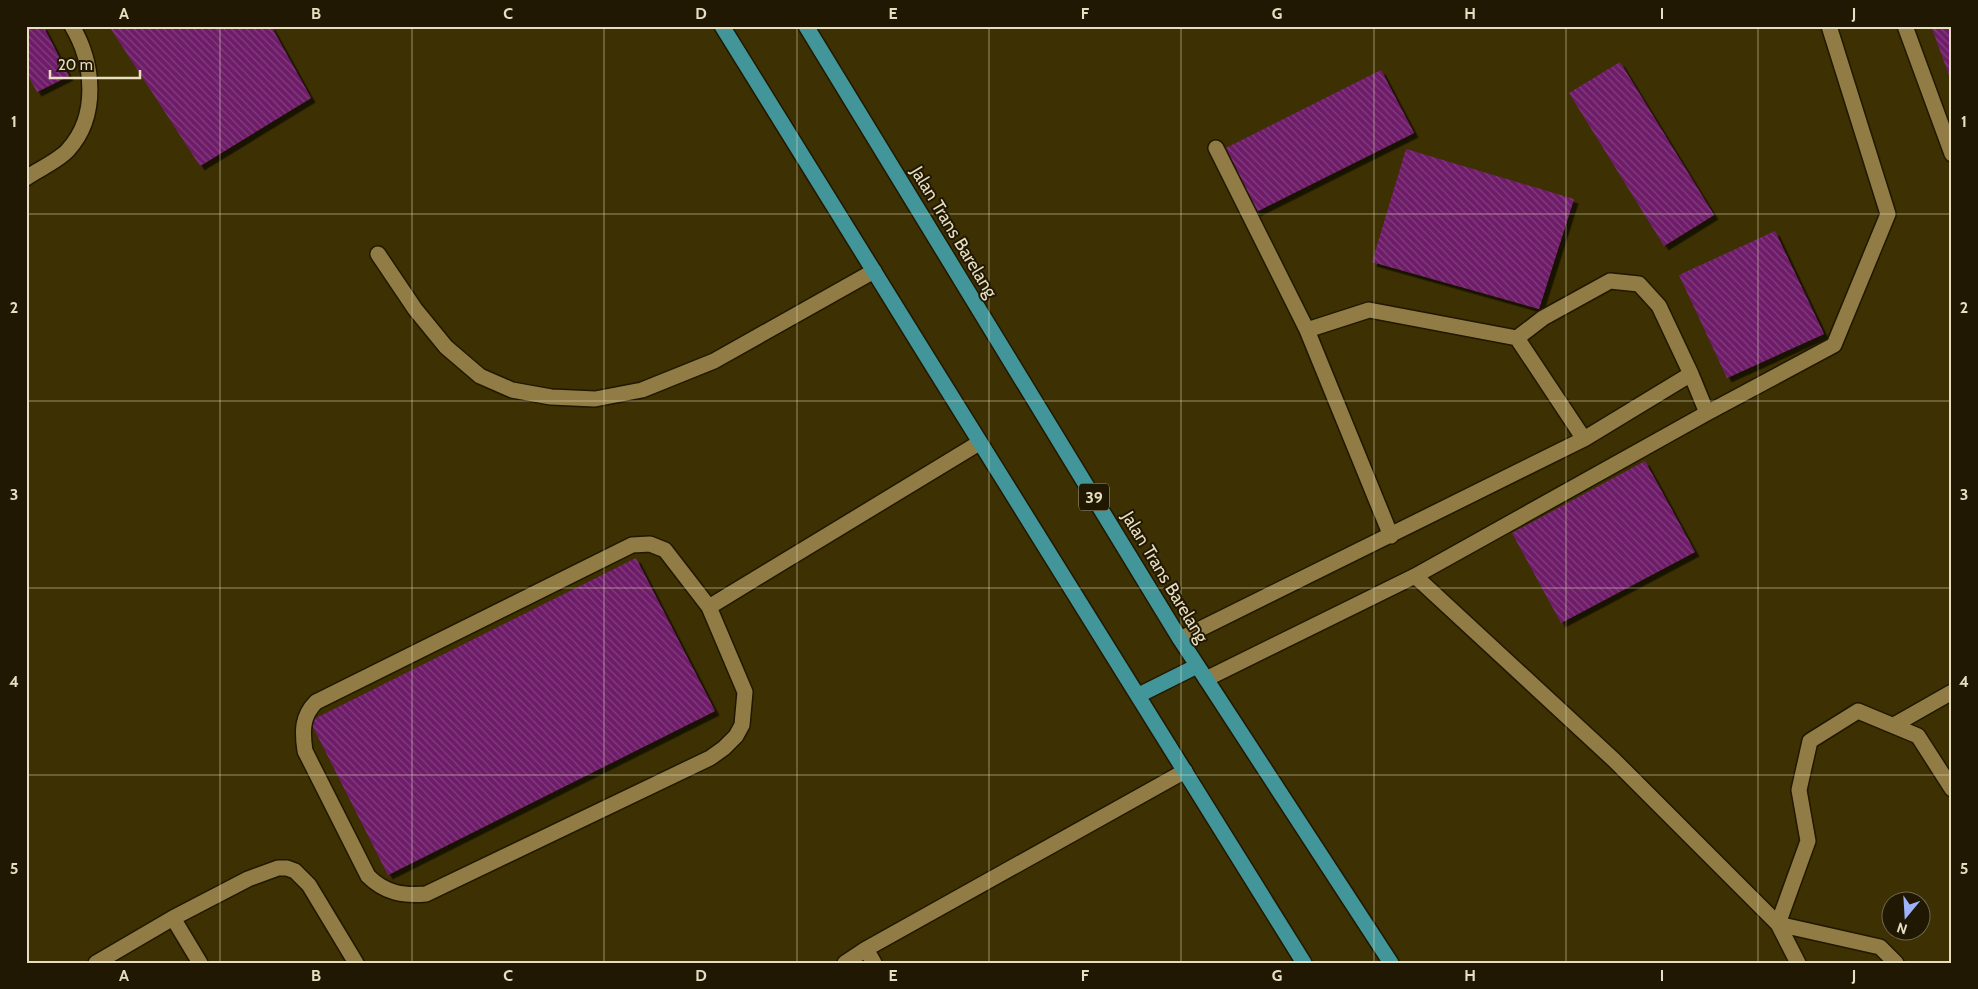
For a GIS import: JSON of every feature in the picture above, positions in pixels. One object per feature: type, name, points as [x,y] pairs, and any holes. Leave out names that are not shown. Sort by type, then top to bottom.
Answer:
[{"type":"highway","points":[[722,26],[1304,963]]},
{"type":"highway","name":"Jalan Trans Barelang","points":[[806,26],[1180,640],[1391,963]]},
{"type":"highway","points":[[1139,695],[1197,666]]},
{"type":"street","points":[[26,178],[67,151],[78,137],[87,114],[91,92],[90,68],[72,26]]},
{"type":"street","points":[[1206,679],[1415,576],[1707,413],[1834,345],[1888,214],[1829,26]]},
{"type":"street","points":[[1905,26],[1952,154]]},
{"type":"street","points":[[1216,148],[1307,330],[1390,536]]},
{"type":"street","points":[[378,254],[421,317],[446,347],[480,376],[512,390],[552,397],[595,399],[642,390],[714,362],[874,271]]},
{"type":"street","points":[[1517,338],[1543,318],[1610,281],[1639,284],[1659,306],[1707,413]]},
{"type":"street","points":[[1307,330],[1369,310],[1517,338],[1584,439]]},
{"type":"street","points":[[1180,640],[1584,439],[1691,374]]},
{"type":"street","points":[[709,607],[979,442]]},
{"type":"street","points":[[650,544],[665,550],[709,607],[745,692],[742,725],[736,736],[724,748],[710,758],[426,894],[406,896],[386,890],[376,885],[368,876],[305,751],[302,733],[304,719],[308,709],[316,702],[632,545],[650,544]]},
{"type":"street","points":[[1415,576],[1614,760],[1778,924],[1798,963]]},
{"type":"street","points":[[1894,726],[1952,692]]},
{"type":"street","points":[[1778,924],[1808,841],[1799,790],[1810,741],[1858,711],[1918,736],[1952,789]]},
{"type":"street","points":[[845,963],[866,949],[1185,771]]},
{"type":"street","points":[[96,963],[173,918],[248,879],[278,868],[287,868],[295,871],[309,885],[356,963]]},
{"type":"street","points":[[173,918],[200,963]]},
{"type":"street","points":[[1778,924],[1880,947],[1896,963]]},
{"type":"street","points":[[866,949],[874,963]]},
{"type":"building","points":[[26,26],[43,26],[69,76],[37,92],[26,72]]},
{"type":"building","points":[[109,26],[271,26],[311,98],[200,166]]},
{"type":"building","points":[[1931,26],[1952,26],[1952,83]]},
{"type":"building","points":[[1620,62],[1714,215],[1664,246],[1569,93]]},
{"type":"building","points":[[1381,70],[1414,133],[1256,212],[1224,149]]},
{"type":"building","points":[[1406,149],[1574,199],[1539,309],[1372,262]]},
{"type":"building","points":[[1775,231],[1824,334],[1727,378],[1679,275]]},
{"type":"building","points":[[1645,461],[1695,552],[1561,623],[1512,533]]},
{"type":"building","points":[[636,558],[715,711],[388,875],[310,721]]}]
